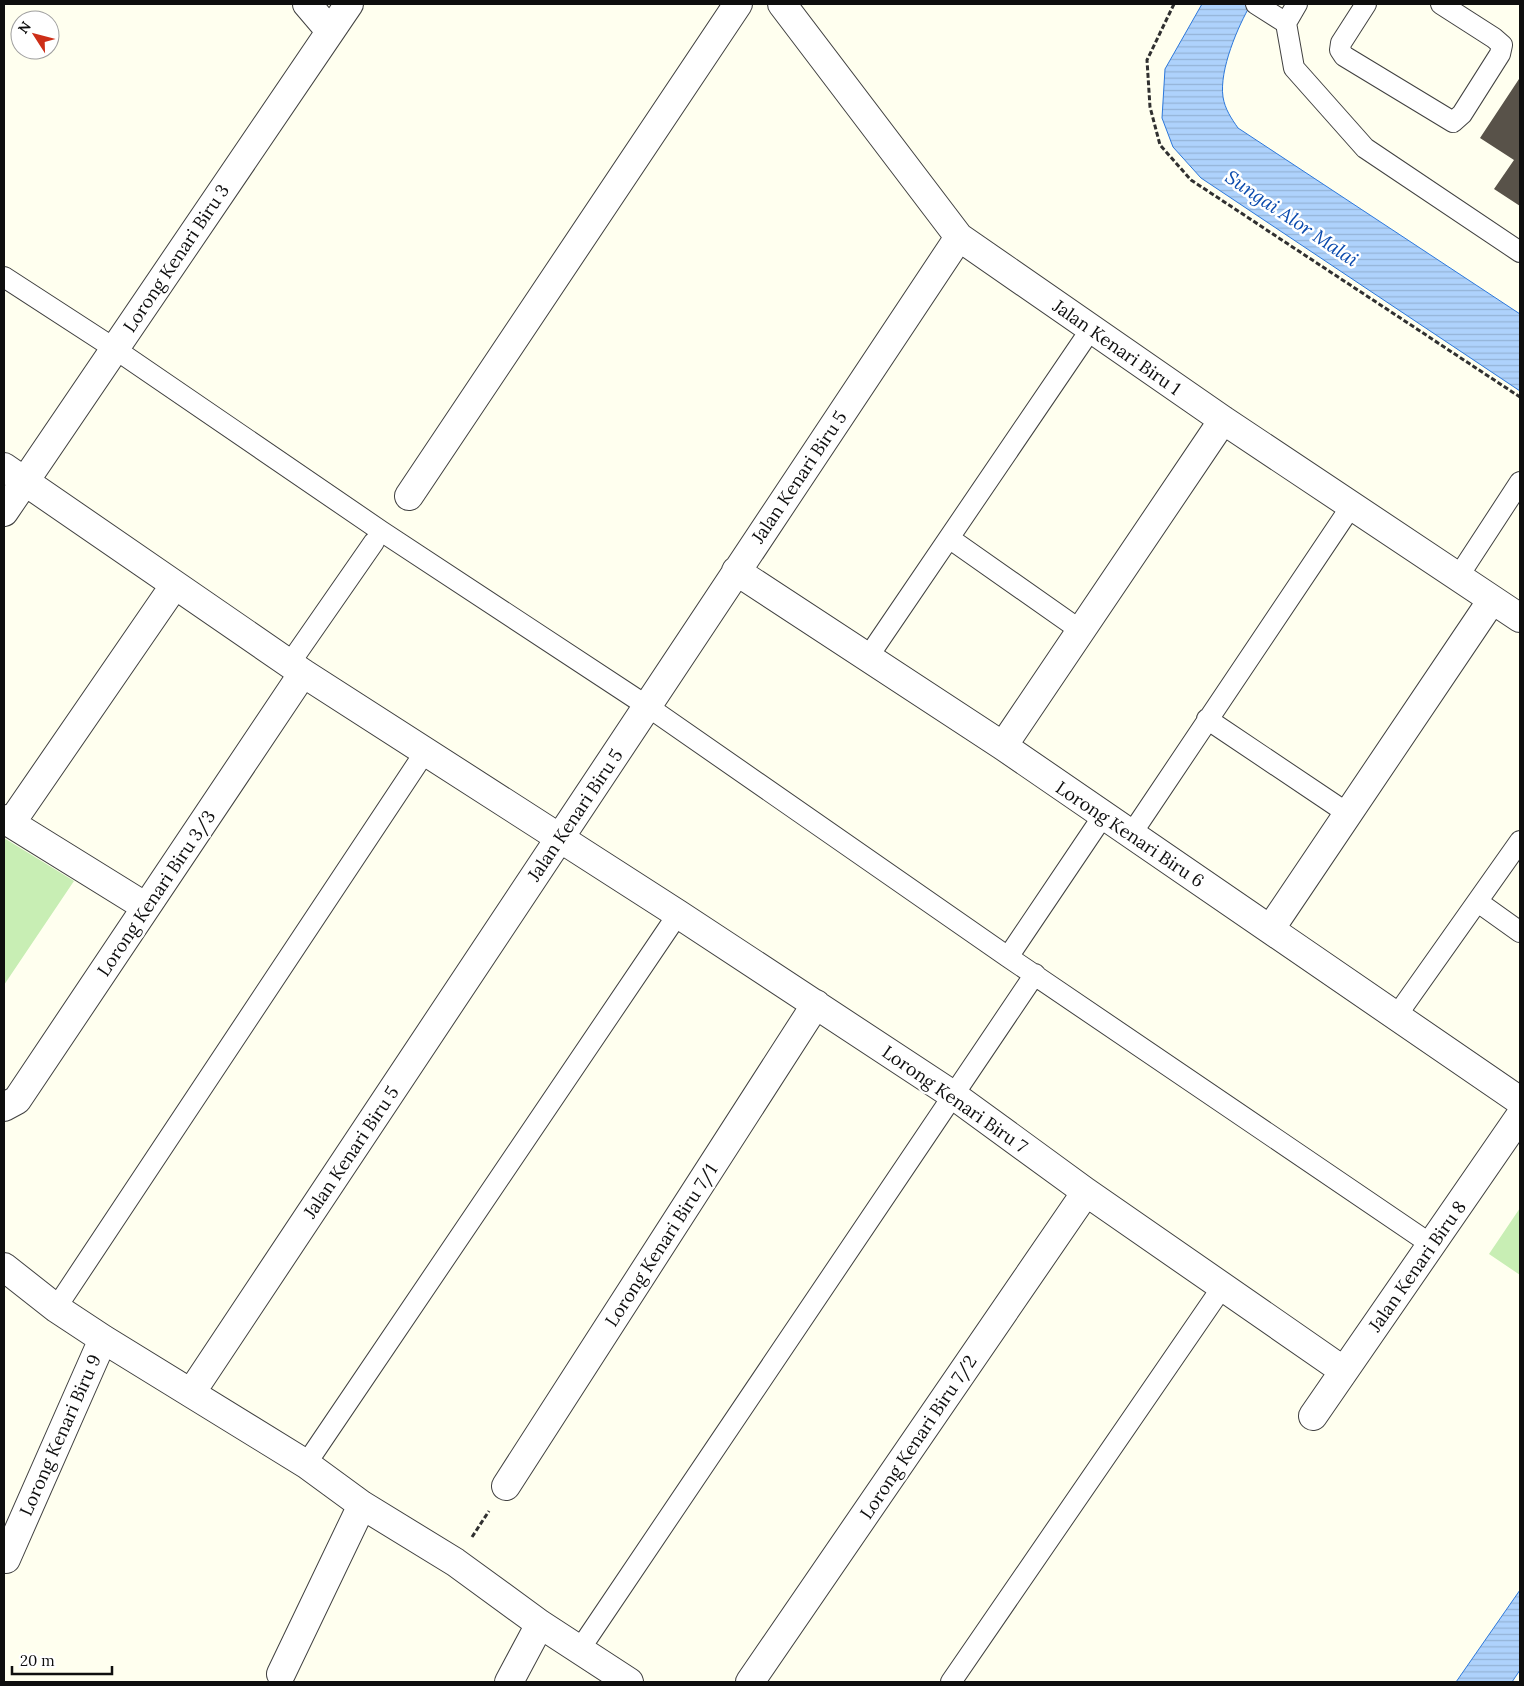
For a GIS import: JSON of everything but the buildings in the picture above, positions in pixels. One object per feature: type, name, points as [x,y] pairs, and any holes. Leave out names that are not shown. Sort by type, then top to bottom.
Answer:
[{"type":"street","points":[[307,4],[330,31]]},
{"type":"street","name":"Lorong Kenari Biru 3","points":[[4,512],[15,474],[115,348],[349,4]]},
{"type":"street","points":[[409,496],[738,4]]},
{"type":"street","name":"Jalan Kenari Biru 1","points":[[782,4],[959,237],[1223,420],[1520,618]]},
{"type":"street","name":"Jalan Kenari Biru 5","points":[[191,1393],[959,237]]},
{"type":"street","points":[[1002,746],[1223,420]]},
{"type":"street","name":"Lorong Kenari Biru 7","points":[[15,474],[174,586],[297,668],[678,914],[953,1095],[1086,1192],[1344,1371]]},
{"type":"street","name":"Lorong Kenari Biru 6","points":[[736,571],[1002,746],[1130,836],[1271,928],[1520,1101]]},
{"type":"street","points":[[146,907],[7,821],[174,586]]},
{"type":"street","points":[[1271,928],[1492,600]]},
{"type":"street","name":"Lorong Kenari Biru 3/3","points":[[4,1107],[17,1100],[146,907],[297,668]]},
{"type":"street","name":"Lorong Kenari Biru 7/1","points":[[506,1486],[816,1004]]},
{"type":"street","name":"Jalan Kenari Biru 8","points":[[1312,1416],[1520,1116]]},
{"type":"street","name":"Lorong Kenari Biru 7/2","points":[[750,1682],[1086,1192]]},
{"type":"street","points":[[4,1267],[56,1308],[102,1339],[306,1464],[362,1505],[455,1562],[540,1624],[629,1682]]},
{"type":"street","name":"Lorong Kenari Biru 9","points":[[6,1559],[102,1339]]},
{"type":"street","points":[[281,1674],[362,1505]]},
{"type":"street","points":[[509,1682],[540,1624]]},
{"type":"lane","points":[[1256,4],[1286,23]]},
{"type":"lane","points":[[1297,4],[1286,23],[1294,68],[1365,148],[1520,252]]},
{"type":"lane","points":[[1366,4],[1342,43],[1340,50],[1344,56],[1453,122],[1462,114],[1500,54],[1502,46],[1494,38],[1440,4]]},
{"type":"lane","points":[[4,277],[115,348],[382,531],[647,706],[1008,957],[1432,1245]]},
{"type":"lane","points":[[868,657],[1091,329]]},
{"type":"lane","points":[[1458,578],[1520,482]]},
{"type":"lane","points":[[1130,836],[1352,505]]},
{"type":"lane","points":[[949,538],[1080,630]]},
{"type":"lane","points":[[297,668],[374,542]]},
{"type":"lane","points":[[1207,720],[1347,813]]},
{"type":"lane","points":[[56,1308],[425,752]]},
{"type":"lane","points":[[1008,957],[1103,816]]},
{"type":"lane","points":[[1397,1016],[1520,841]]},
{"type":"lane","points":[[1478,902],[1520,932]]},
{"type":"lane","points":[[306,1464],[678,914]]},
{"type":"lane","points":[[580,1649],[1035,974]]},
{"type":"lane","points":[[951,1682],[1223,1286]]},
{"type":"path","points":[[1174,4],[1147,60],[1150,107],[1160,145],[1191,180],[1520,397]]},
{"type":"path","points":[[455,1562],[506,1486]]},
{"type":"green space","points":[[4,838],[74,881],[4,985]]},
{"type":"green space","points":[[1520,1208],[1520,1275],[1489,1254]]},
{"type":"water","name":"Sungai Alor Malai","points":[[1202,4],[1251,4],[1231,49],[1224,74],[1223,97],[1225,106],[1238,128],[1520,314],[1520,391],[1201,178],[1173,147],[1162,118],[1165,69]]},
{"type":"water","points":[[1520,1590],[1520,1670],[1512,1682],[1456,1682]]}]
